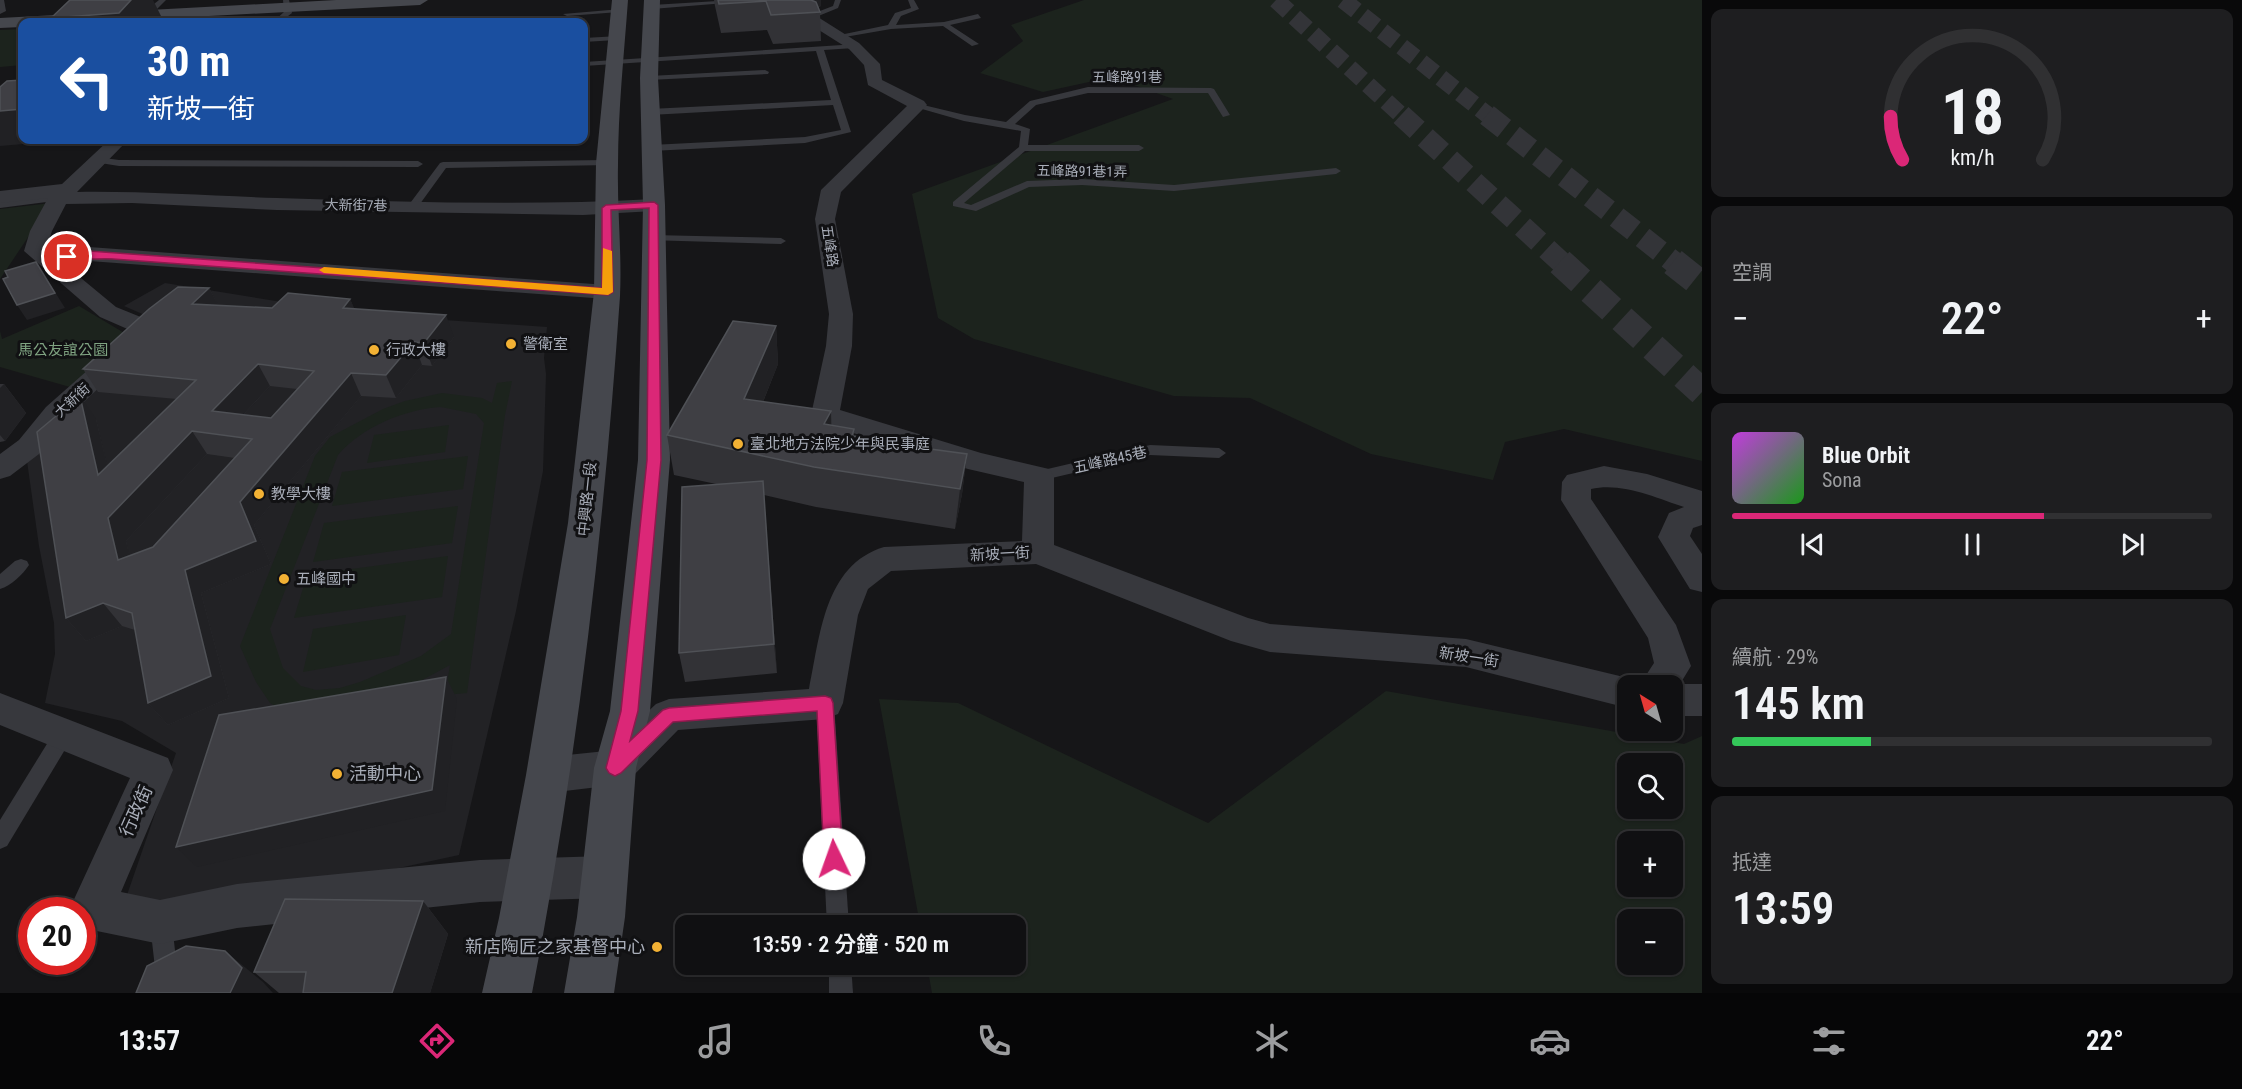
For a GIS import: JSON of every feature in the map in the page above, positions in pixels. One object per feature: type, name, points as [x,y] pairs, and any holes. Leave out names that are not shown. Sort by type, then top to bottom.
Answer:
[{"type":"street","points":[[112,18],[147,14],[201,17],[287,3],[420,0]]},
{"type":"street","points":[[771,0],[780,8],[808,17],[847,41],[872,64],[874,82],[918,105]]},
{"type":"street","points":[[588,993],[605,877],[615,768],[630,711],[654,460],[652,238],[654,205],[649,69],[652,4]]},
{"type":"street","points":[[0,23],[18,22]]},
{"type":"street","name":"中興路一段","points":[[507,993],[548,775],[585,523],[608,292],[607,163],[618,28]]},
{"type":"street","name":"五峰路","points":[[918,105],[831,190],[825,219],[841,314],[838,346],[825,415],[978,462],[1039,476]]},
{"type":"street","points":[[115,144],[62,194],[39,231],[35,251],[45,260],[89,254],[608,292]]},
{"type":"street","name":"大新街7巷","points":[[0,197],[62,194],[185,201],[413,206],[606,208],[654,205]]},
{"type":"street","name":"大新街","points":[[29,447],[56,413],[149,329],[108,312],[45,260]]},
{"type":"street","points":[[0,450],[29,447]]},
{"type":"street","points":[[0,469],[29,447]]},
{"type":"street","points":[[1038,552],[1039,476]]},
{"type":"street","points":[[1666,675],[1673,666],[1664,634],[1576,500],[1577,482],[1604,476],[1647,484],[1702,502]]},
{"type":"street","points":[[1702,514],[1680,521],[1674,537],[1702,580]]},
{"type":"street","name":"新坡一街","points":[[825,703],[845,607],[855,582],[884,560],[1038,552],[1243,631],[1270,638],[1466,653],[1617,690]]},
{"type":"street","points":[[1683,700],[1702,700]]},
{"type":"street","points":[[548,775],[615,768],[669,716],[825,703]]},
{"type":"street","name":"行政街","points":[[0,708],[65,732],[154,770],[92,908],[160,922],[237,906],[480,881],[605,877]]},
{"type":"lane","points":[[0,12],[2,11],[1,0]]},
{"type":"lane","points":[[147,14],[163,0]]},
{"type":"lane","points":[[808,17],[836,7],[838,0]]},
{"type":"lane","points":[[891,27],[898,15],[915,9],[910,0]]},
{"type":"lane","points":[[652,4],[742,2]]},
{"type":"lane","points":[[281,18],[288,13],[287,3]]},
{"type":"lane","points":[[567,14],[582,18]]},
{"type":"lane","points":[[649,69],[819,48],[891,27],[944,24],[978,16]]},
{"type":"lane","points":[[588,20],[618,28],[649,69]]},
{"type":"lane","points":[[944,24],[975,44]]},
{"type":"lane","points":[[588,39],[618,28]]},
{"type":"lane","points":[[588,60],[618,28]]},
{"type":"lane","points":[[651,148],[805,140],[846,132],[819,48]]},
{"type":"lane","points":[[649,69],[765,72]]},
{"type":"lane","name":"五峰路91巷","points":[[1008,125],[1033,103],[1088,90],[1211,91],[1226,115]]},
{"type":"lane","points":[[650,112],[836,102]]},
{"type":"lane","points":[[918,105],[964,118],[1008,125]]},
{"type":"lane","name":"五峰路91巷1弄","points":[[1008,125],[1026,129],[1023,148],[957,204],[972,209],[1027,184],[1082,182],[1174,188],[1336,171]]},
{"type":"lane","points":[[1023,148],[1139,148]]},
{"type":"lane","points":[[97,160],[119,163],[418,164]]},
{"type":"lane","points":[[413,206],[443,165],[607,163]]},
{"type":"lane","points":[[0,206],[62,194]]},
{"type":"lane","points":[[652,238],[781,241]]},
{"type":"lane","name":"五峰路45巷","points":[[1039,476],[1150,450],[1219,453]]},
{"type":"lane","points":[[0,583],[21,565]]},
{"type":"lane","points":[[825,703],[837,915]]},
{"type":"lane","points":[[0,839],[65,732]]},
{"type":"lane","points":[[155,993],[166,968],[160,922]]},
{"type":"lane","points":[[841,975],[842,993]]},
{"type":"shaded area","name":"五峰國中","points":[[165,283],[356,314],[547,327],[544,358],[546,374],[543,471],[516,611],[459,855],[311,887],[170,911],[127,895],[176,753],[122,721],[45,703],[55,654],[54,623],[39,546],[26,454],[161,322],[124,306]]},
{"type":"green space","points":[[1084,0],[1702,0],[1702,461],[1564,429],[1505,442],[1493,480],[1371,454],[1250,398],[1174,396],[974,339],[938,318],[912,194],[1173,99],[1112,77],[1043,92],[980,73],[1023,41],[1011,25]]},
{"type":"green space","points":[[18,29],[18,65],[0,67],[0,30]]},
{"type":"green space","points":[[51,203],[0,279],[0,209]]},
{"type":"green space","name":"馬公友誼公園","points":[[79,306],[131,337],[70,387],[0,367],[0,331],[2,339]]},
{"type":"green space","points":[[512,381],[505,415],[467,693],[445,695],[450,665],[389,698],[288,714],[270,703],[256,682],[240,646],[315,456],[330,437],[383,409],[405,401],[442,393],[482,398],[492,403],[497,383]],"holes":[[[441,407],[476,414],[484,423],[451,634],[421,656],[360,682],[340,688],[316,690],[301,686],[283,668],[270,629],[338,455],[359,436],[372,428],[413,411]]]},
{"type":"green space","points":[[449,425],[445,452],[367,463],[374,435]]},
{"type":"green space","points":[[468,456],[463,489],[332,506],[342,472]]},
{"type":"green space","points":[[458,506],[452,543],[313,562],[324,523]]},
{"type":"green space","points":[[448,556],[442,597],[294,618],[307,575]]},
{"type":"green space","points":[[406,615],[399,655],[303,672],[313,629]]},
{"type":"green space","points":[[1386,691],[1617,732],[1617,741],[1667,741],[1684,744],[1702,736],[1702,993],[932,993],[929,975],[1026,975],[1026,915],[918,915],[879,699],[958,703],[1208,823]]},
{"type":"building","points":[[70,0],[131,0],[119,13],[51,18]]},
{"type":"building","points":[[718,0],[811,0],[816,2],[820,12],[771,15],[766,1],[719,4]]},
{"type":"building","points":[[18,80],[18,109],[0,111],[0,87],[7,81]]},
{"type":"building","points":[[36,262],[55,293],[17,305],[3,279],[8,277],[5,271]]},
{"type":"building","points":[[178,287],[209,288],[192,304],[272,308],[288,293],[350,299],[343,308],[446,315],[424,343],[414,342],[386,375],[351,373],[240,502],[256,541],[185,570],[211,676],[148,703],[132,613],[103,603],[66,618],[37,432],[80,396],[98,475],[196,380],[83,369],[149,309]],"holes":[[[258,364],[314,371],[271,418],[212,411]],[[192,431],[252,439],[153,547],[118,560],[108,518]]]},
{"type":"building","points":[[733,321],[776,326],[744,399],[831,411],[824,424],[854,429],[852,436],[908,441],[908,446],[967,454],[960,489],[814,467],[667,435]]},
{"type":"building","points":[[763,481],[774,644],[679,653],[682,487]]},
{"type":"building","name":"活動中心","points":[[446,677],[432,790],[176,847],[219,715]]},
{"type":"building","points":[[285,899],[423,901],[392,993],[303,993],[306,972],[254,972]]},
{"type":"building","points":[[186,946],[225,951],[242,968],[230,993],[136,993],[147,966]]},
{"type":"tunnel","points":[[1276,0],[1402,116]]},
{"type":"tunnel","points":[[1343,0],[1489,116]]},
{"type":"tunnel","points":[[1401,115],[1562,263]]},
{"type":"tunnel","points":[[1487,115],[1675,263]]},
{"type":"tunnel","points":[[1560,262],[1702,392]]},
{"type":"tunnel","points":[[1673,262],[1702,285]]},
{"type":"slow traffic","points":[[324,270],[608,292],[607,251]]},
{"type":"place","name":"警衛室","points":[[511,344]]},
{"type":"place","name":"行政大樓","points":[[374,350]]},
{"type":"place","name":"臺北地方法院少年與民事庭","points":[[738,444]]},
{"type":"place","name":"教學大樓","points":[[259,494]]},
{"type":"place","name":"五峰國中","points":[[284,579]]},
{"type":"place","name":"活動中心","points":[[337,774]]},
{"type":"place","name":"新店陶匠之家基督中心","points":[[657,947]]},
{"type":"route","points":[[67,257],[89,254],[608,292],[606,208],[654,205],[652,238],[654,460],[630,711],[615,768],[669,716],[825,703],[834,859]]}]
